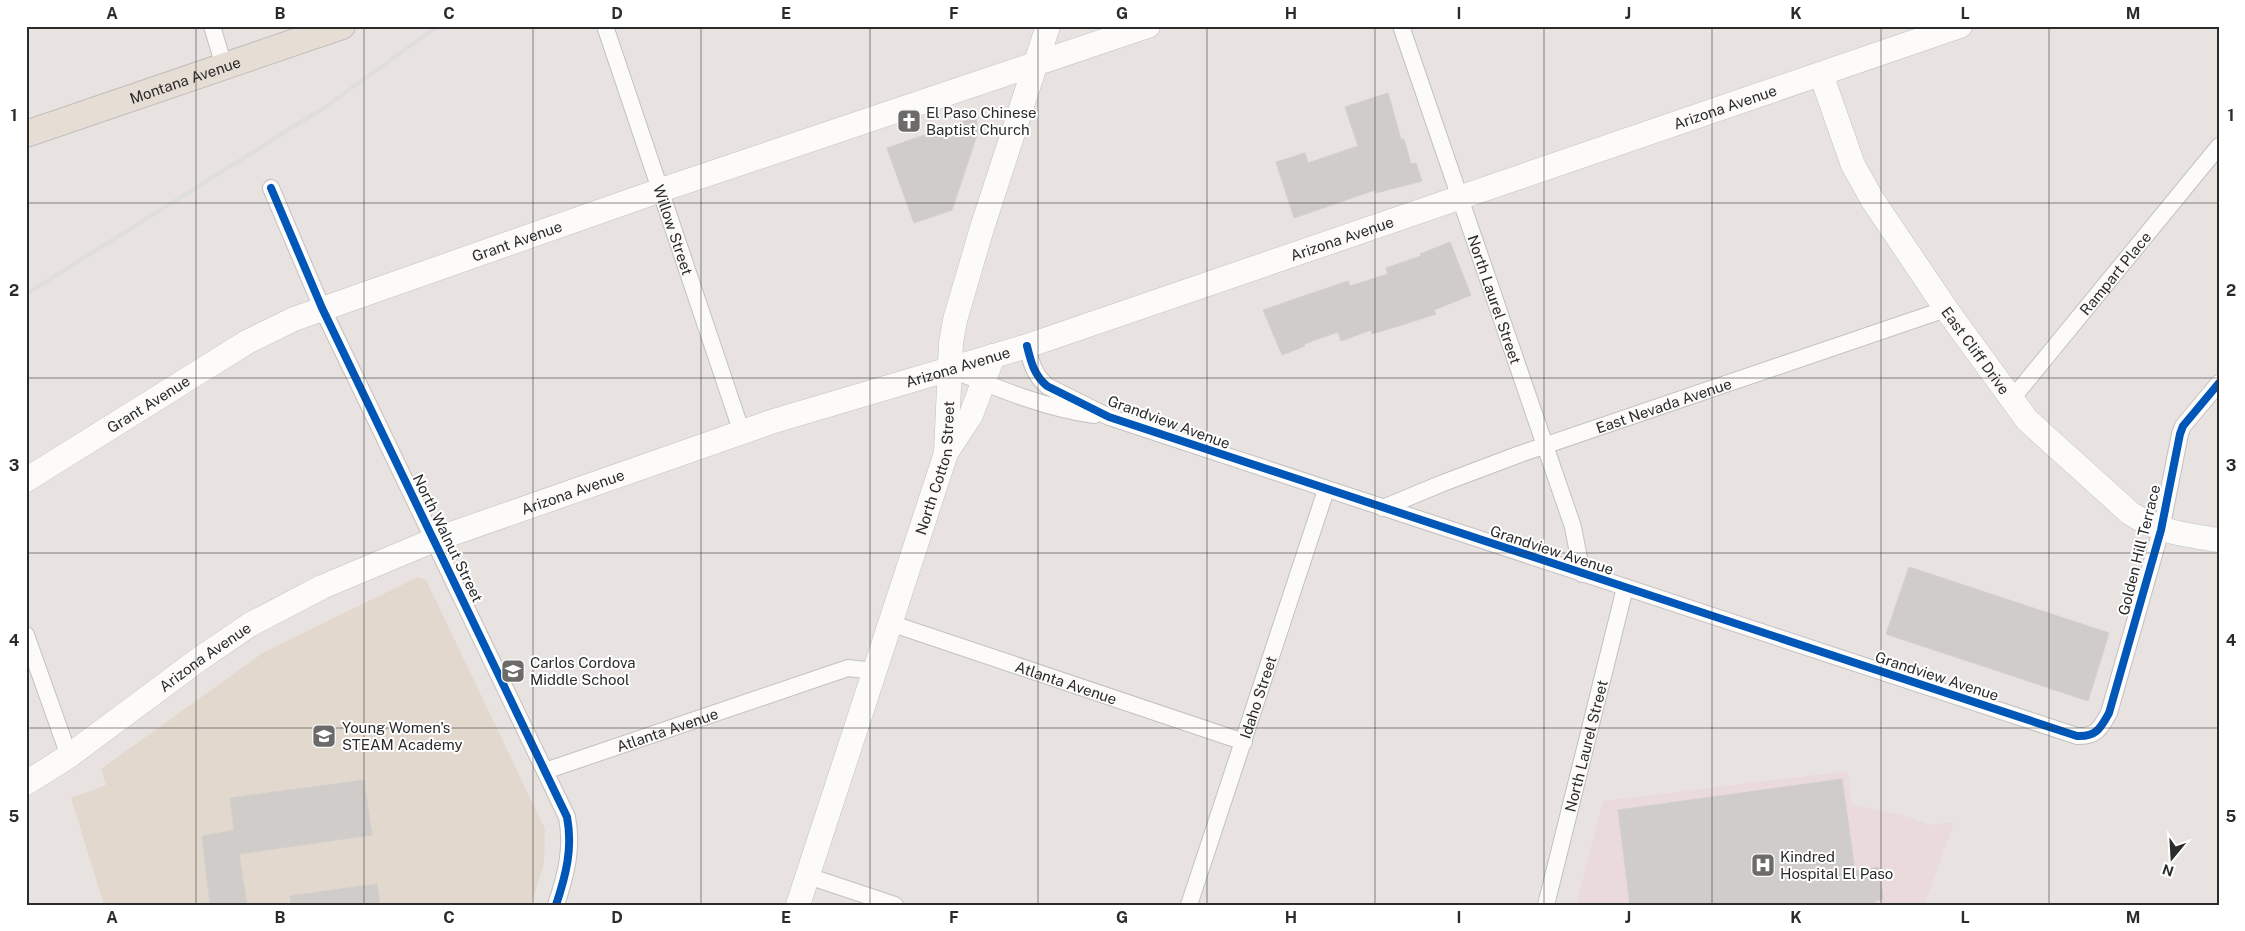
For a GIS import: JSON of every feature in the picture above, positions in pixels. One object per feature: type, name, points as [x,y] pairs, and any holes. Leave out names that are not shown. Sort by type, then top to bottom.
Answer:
[{"type":"main road","name":"Montana Avenue","points":[[26,134],[342,26]]},
{"type":"main road","name":"North Cotton Street","points":[[798,905],[946,454],[951,343],[955,320],[982,228],[1048,26]]},
{"type":"main road","name":"Grant Avenue","points":[[26,480],[247,342],[322,308],[661,190],[1148,26]]},
{"type":"main road","name":"Arizona Avenue","points":[[26,783],[69,756],[198,660],[251,624],[322,587],[434,540],[742,433],[1027,346],[1960,26]]},
{"type":"main road","name":"East Cliff Drive","points":[[1821,74],[1853,166],[1872,199],[1946,310],[2027,420],[2130,513],[2146,524],[2161,530],[2219,540]]},
{"type":"main road","points":[[946,454],[972,416],[993,356]]},
{"type":"street","points":[[212,26],[224,66]]},
{"type":"street","name":"Willow Street","points":[[605,26],[742,433]]},
{"type":"street","name":"North Laurel Street","points":[[1401,26],[1573,527],[1582,574]]},
{"type":"street","name":"Rampart Place","points":[[2011,400],[2219,146]]},
{"type":"street","name":"North Walnut Street","points":[[271,188],[322,308],[567,817],[570,833],[566,870],[556,905]]},
{"type":"street","name":"East Nevada Avenue","points":[[1383,508],[1443,483],[1946,310]]},
{"type":"street","name":"Grandview Avenue","points":[[1027,346],[1033,368],[1039,379],[1047,386],[1109,417],[2076,736],[2088,736],[2097,731]]},
{"type":"street","name":"Grandview Avenue","points":[[950,369],[1065,411],[1109,417]]},
{"type":"street","name":"Golden Hill Terrace","points":[[2097,731],[2109,713],[2161,530],[2183,426],[2219,383]]},
{"type":"street","name":"Idaho Street","points":[[1189,905],[1326,490]]},
{"type":"street","name":"North Laurel Street","points":[[1546,905],[1624,588]]},
{"type":"street","name":"Atlanta Avenue","points":[[890,624],[1244,742]]},
{"type":"street","points":[[26,635],[69,756]]},
{"type":"street","name":"Atlanta Avenue","points":[[545,771],[848,668],[874,670]]},
{"type":"street","points":[[808,876],[896,905]]},
{"type":"shaded area","name":"Young Women's STEAM Academy","points":[[418,577],[426,580],[545,829],[544,863],[531,905],[104,905],[71,798],[106,785],[101,769],[264,652]]},
{"type":"shaded area","name":"Kindred Hospital El Paso","points":[[1848,771],[1851,804],[1909,817],[1929,825],[1954,822],[1925,905],[1576,905],[1603,801]]},
{"type":"building","points":[[1388,93],[1401,139],[1404,139],[1411,164],[1416,163],[1422,181],[1376,193],[1375,190],[1294,218],[1276,162],[1305,153],[1308,163],[1358,146],[1345,107]]},
{"type":"building","points":[[976,117],[978,132],[952,210],[914,223],[887,148]]},
{"type":"building","points":[[1450,242],[1471,295],[1434,310],[1436,314],[1405,324],[1372,334],[1371,330],[1341,341],[1338,332],[1304,344],[1305,346],[1282,355],[1263,310],[1348,281],[1350,286],[1388,274],[1386,268],[1421,256],[1420,254]]},
{"type":"building","points":[[1909,567],[2109,633],[2088,701],[1886,634]]},
{"type":"building","name":"Kindred Hospital El Paso","points":[[1842,779],[1855,871],[1879,867],[1883,899],[1875,901],[1875,905],[1630,905],[1618,810]]},
{"type":"building","points":[[364,780],[372,835],[239,854],[247,905],[210,905],[202,836],[234,830],[230,798]]},
{"type":"building","points":[[377,884],[380,905],[291,905],[290,896]]},
{"type":"railway","points":[[26,294],[328,105],[438,26]]},
{"type":"cycle path","points":[[271,188],[322,308],[567,817],[569,828],[568,861],[556,905]]},
{"type":"cycle path","points":[[1027,346],[1036,373],[1047,386],[1109,417],[2077,736],[2089,735],[2097,731],[2109,713],[2161,530],[2180,434],[2183,426],[2219,383]]},
{"type":"place","name":"El Paso Chinese Baptist Church","points":[[909,121]]},
{"type":"place","name":"Carlos Cordova Middle School","points":[[513,671]]},
{"type":"place","name":"Young Women's STEAM Academy","points":[[324,736]]},
{"type":"place","name":"Kindred Hospital El Paso","points":[[1763,865]]}]
